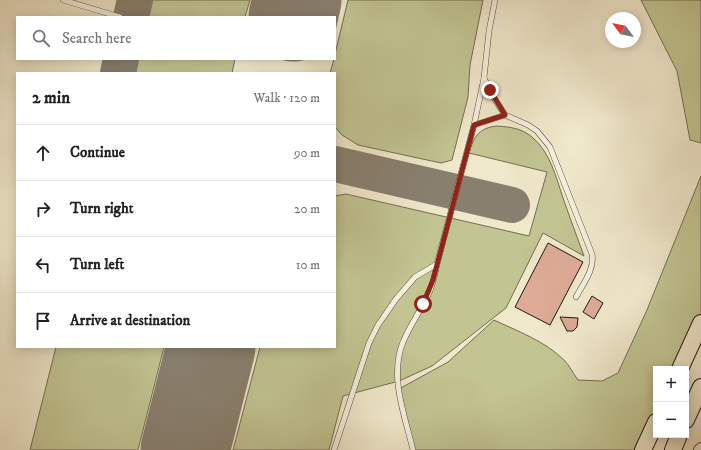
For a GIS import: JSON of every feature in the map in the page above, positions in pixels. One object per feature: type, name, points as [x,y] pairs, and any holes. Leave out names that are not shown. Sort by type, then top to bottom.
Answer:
[{"type":"main road","points":[[681,366],[701,323]]},
{"type":"main road","points":[[689,413],[701,387]]},
{"type":"main road","points":[[643,450],[653,428]]},
{"type":"main road","points":[[672,450],[678,438]]},
{"type":"lane","points":[[63,0],[117,16]]},
{"type":"lane","points":[[413,450],[399,389],[397,374],[398,361],[403,343],[429,292],[437,264],[474,125],[484,78],[489,31],[495,0]]},
{"type":"lane","points":[[484,78],[505,115],[537,130],[550,147],[593,259],[591,269],[576,296]]},
{"type":"lane","points":[[474,125],[505,115]]},
{"type":"lane","points":[[334,450],[369,343],[378,325],[396,299],[415,276],[437,264]]},
{"type":"green space","points":[[142,0],[250,0],[245,16],[138,16]]},
{"type":"green space","points":[[348,0],[483,0],[470,65],[468,97],[452,160],[441,163],[358,145],[342,135],[336,128],[336,72],[330,72],[334,60],[336,60],[336,50]]},
{"type":"green space","points":[[641,0],[701,0],[701,143],[690,140],[677,71]]},
{"type":"green space","points":[[128,60],[235,60],[232,72],[124,72]]},
{"type":"green space","points":[[497,126],[520,130],[532,137],[538,143],[548,157],[555,173],[584,256],[543,233],[506,308],[432,366],[399,381],[343,396],[329,450],[233,450],[260,348],[336,348],[336,196],[346,194],[529,236],[547,172],[469,153],[478,134],[491,127]]},
{"type":"green space","points":[[701,176],[701,323],[681,366],[653,366],[653,428],[643,450],[413,450],[399,389],[448,362],[494,320],[548,347],[566,362],[578,380],[602,381],[618,373],[647,310]]},
{"type":"green space","points":[[56,348],[164,348],[138,450],[30,450]]},
{"type":"building","points":[[548,243],[583,262],[550,325],[515,307]]},
{"type":"building","points":[[592,296],[603,303],[594,319],[583,312]]},
{"type":"building","points":[[560,317],[578,318],[577,327],[573,331],[567,331]]},
{"type":"taxiway","points":[[131,16],[135,0]]},
{"type":"taxiway","points":[[118,72],[121,60]]},
{"type":"taxiway","points":[[336,164],[512,205]]},
{"type":"runway","points":[[293,16],[297,0]]},
{"type":"runway","points":[[185,450],[211,348]]},
{"type":"route","points":[[423,304],[433,280],[474,125],[505,115],[490,90]]}]
